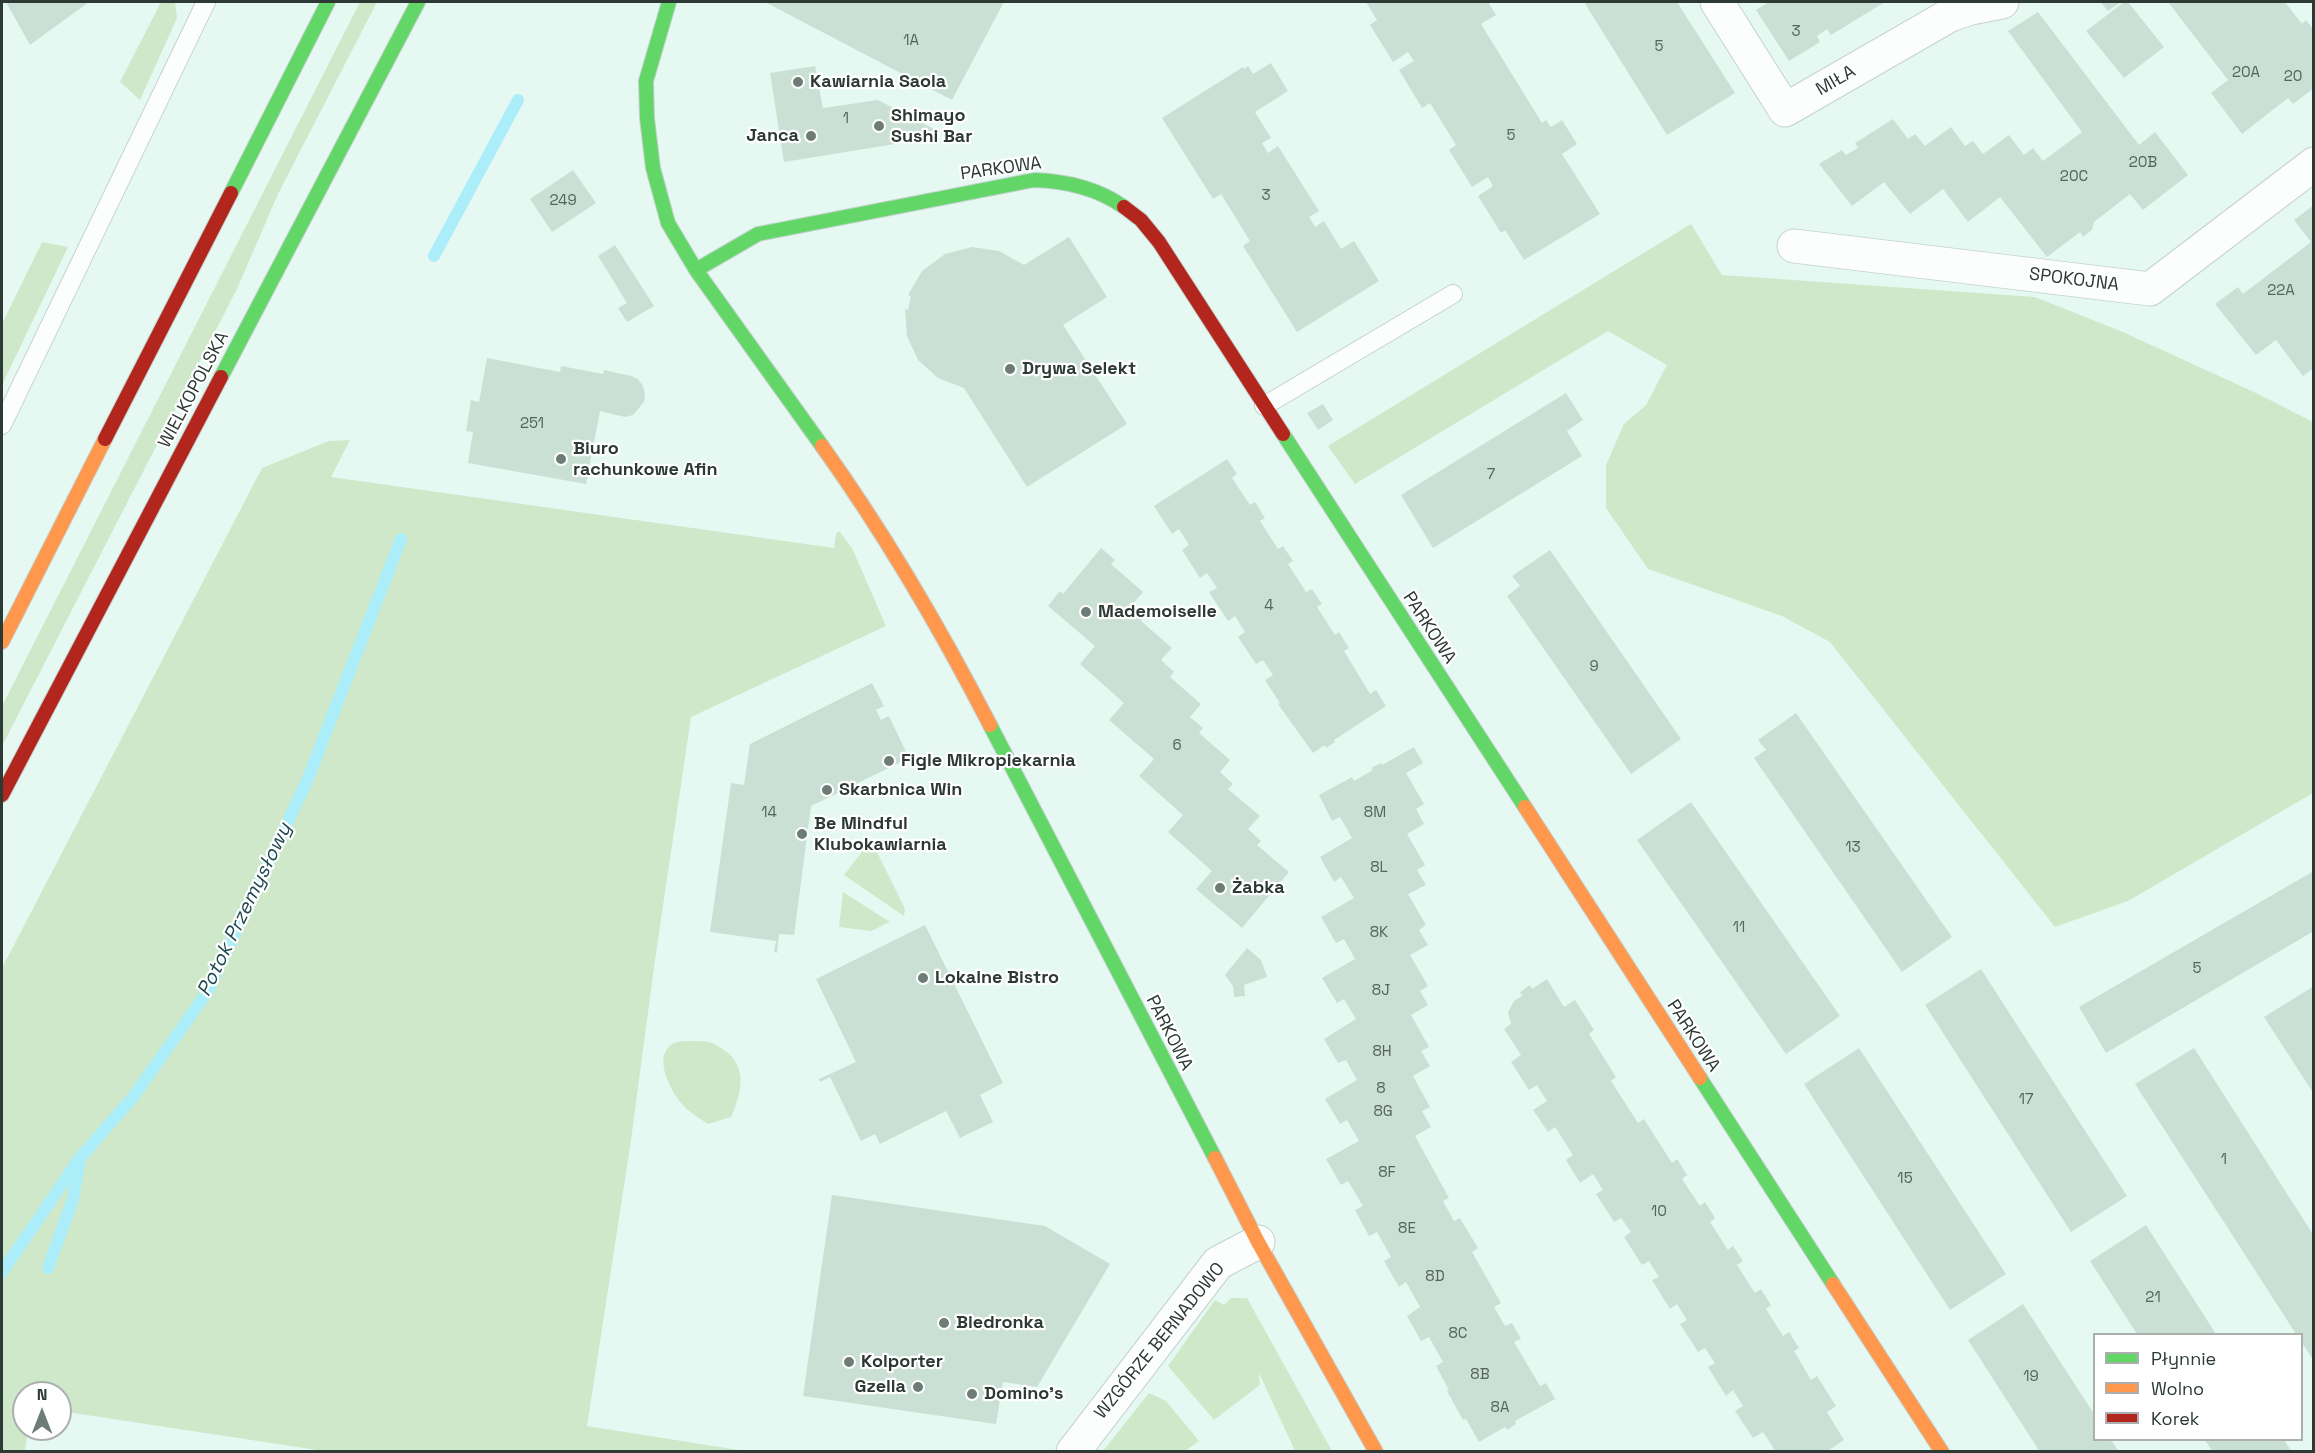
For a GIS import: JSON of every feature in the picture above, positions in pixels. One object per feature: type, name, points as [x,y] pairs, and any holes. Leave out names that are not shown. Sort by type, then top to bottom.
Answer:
[{"type":"street","points":[[2,642],[328,2]]},
{"type":"street","points":[[416,5],[430,2]]},
{"type":"street","name":"PARKOWA","points":[[669,2],[646,81],[647,118],[653,168],[668,223],[696,270],[884,537],[949,648],[1258,1242],[1376,1452]]},
{"type":"street","name":"MIŁA","points":[[1717,2],[1785,110],[1950,15],[2002,2]]},
{"type":"street","name":"WIELKOPOLSKA","points":[[2,795],[416,5]]},
{"type":"street","name":"SPOKOJNA","points":[[1794,246],[2150,289],[2313,164]]},
{"type":"street","name":"PARKOWA","points":[[696,270],[758,234],[1010,183],[1057,180],[1077,184],[1104,194],[1135,214],[1159,242],[1942,1452]]},
{"type":"street","name":"WZGÓRZE BERNADOWO","points":[[1073,1452],[1218,1263],[1258,1242]]},
{"type":"lane","points":[[2,425],[206,2]]},
{"type":"lane","points":[[1264,406],[1453,294]]},
{"type":"green space","points":[[161,2],[175,2],[177,18],[140,100],[120,82]]},
{"type":"green space","points":[[360,2],[377,2],[278,194],[237,289],[2,746],[2,706]]},
{"type":"green space","points":[[1691,224],[1722,275],[2035,297],[2123,332],[2313,422],[2313,793],[2128,901],[2055,927],[1830,642],[1782,616],[1648,569],[1606,508],[1606,465],[1624,424],[1646,405],[1667,365],[1608,331],[1355,484],[1328,446]]},
{"type":"green space","points":[[42,242],[68,247],[2,385],[2,324]]},
{"type":"green space","points":[[350,440],[331,477],[834,548],[836,534],[839,531],[852,548],[886,626],[691,717],[631,1140],[587,1426],[745,1451],[324,1451],[72,1413],[72,1381],[12,1381],[12,1441],[26,1441],[25,1451],[2,1451],[2,968],[262,468],[329,441]]},
{"type":"green space","points":[[871,840],[905,909],[904,916],[844,875]]},
{"type":"green space","points":[[843,892],[890,922],[871,931],[839,927]]},
{"type":"green space","points":[[703,1041],[717,1045],[732,1057],[737,1064],[741,1081],[738,1099],[731,1117],[708,1124],[688,1110],[678,1099],[669,1083],[664,1066],[666,1051],[674,1043]]},
{"type":"green space","points":[[1231,1298],[1247,1298],[1332,1451],[1295,1451],[1259,1373],[1260,1385],[1214,1420],[1168,1366],[1215,1300],[1224,1305]]},
{"type":"green space","points":[[1149,1393],[1166,1401],[1199,1441],[1185,1451],[1103,1451]]},
{"type":"building","points":[[6,2],[89,2],[30,45]]},
{"type":"building","points":[[765,2],[1004,2],[952,100]]},
{"type":"building","points":[[1366,2],[1488,2],[1496,15],[1481,24],[1542,123],[1546,120],[1551,127],[1562,120],[1577,144],[1562,154],[1600,214],[1524,260],[1505,230],[1501,233],[1478,196],[1493,186],[1488,177],[1472,187],[1449,150],[1456,145],[1430,103],[1422,108],[1399,70],[1414,61],[1408,52],[1393,62],[1370,25],[1377,20]]},
{"type":"building","points":[[1584,2],[1677,2],[1735,93],[1667,135]]},
{"type":"building","points":[[1769,2],[1885,2],[1831,35],[1827,29],[1817,36],[1820,42],[1789,61],[1756,10]]},
{"type":"building","points":[[2100,2],[2121,2],[2108,11]]},
{"type":"building","points":[[2124,2],[2128,2],[2164,47],[2124,78],[2086,31]]},
{"type":"building","points":[[2168,2],[2285,2],[2302,24],[2306,20],[2314,30],[2314,88],[2293,104],[2288,98],[2242,134],[2211,93],[2228,80]]},
{"type":"building","points":[[2038,12],[2139,145],[2155,132],[2188,175],[2143,210],[2130,194],[2094,222],[2092,230],[2083,237],[2080,232],[2047,257],[2000,197],[1968,222],[1943,189],[1910,214],[1884,182],[1852,206],[1819,164],[1842,150],[1846,155],[1858,148],[1855,143],[1893,119],[1908,139],[1915,134],[1925,146],[1951,127],[1965,146],[1973,141],[1983,154],[2009,135],[2024,155],[2033,148],[2043,161],[2082,132],[2008,31]]},
{"type":"building","points":[[1271,63],[1288,91],[1255,112],[1271,138],[1262,143],[1268,153],[1278,146],[1319,211],[1309,217],[1315,227],[1324,221],[1341,249],[1354,241],[1379,281],[1297,332],[1243,246],[1250,241],[1221,194],[1213,199],[1162,118],[1243,67],[1244,69],[1248,66],[1253,74]]},
{"type":"building","points":[[815,66],[823,108],[878,100],[936,130],[932,138],[784,162],[770,73]]},
{"type":"building","points":[[573,170],[596,203],[552,232],[530,199]]},
{"type":"building","points":[[2314,205],[2314,368],[2303,376],[2276,340],[2256,355],[2215,304],[2238,287],[2243,294],[2311,242],[2294,220]]},
{"type":"building","name":"Drywa Selekt","points":[[1069,237],[1107,297],[1063,325],[1127,424],[1027,487],[964,388],[938,378],[918,360],[907,336],[905,309],[908,310],[911,296],[908,295],[922,271],[945,254],[972,247],[999,251],[1024,265]]},
{"type":"building","points":[[615,245],[654,306],[627,322],[618,308],[627,303],[598,256]]},
{"type":"building","points":[[487,358],[560,372],[561,366],[603,374],[604,370],[631,376],[638,379],[643,386],[644,402],[633,415],[625,417],[600,411],[586,484],[468,463],[473,432],[466,431],[471,400],[479,402]]},
{"type":"building","points":[[1566,393],[1583,420],[1567,431],[1582,456],[1433,548],[1401,495]]},
{"type":"building","points":[[1323,404],[1333,420],[1318,430],[1307,413]]},
{"type":"building","points":[[1227,459],[1237,474],[1232,478],[1250,505],[1255,502],[1265,518],[1260,521],[1278,549],[1283,546],[1293,561],[1288,564],[1306,592],[1312,589],[1322,604],[1317,607],[1335,635],[1339,632],[1349,648],[1344,651],[1370,694],[1376,690],[1386,706],[1334,740],[1335,742],[1326,748],[1325,745],[1313,753],[1278,704],[1280,703],[1265,680],[1273,675],[1263,660],[1256,664],[1238,637],[1245,632],[1235,616],[1228,621],[1209,592],[1217,588],[1207,573],[1200,578],[1182,550],[1189,545],[1179,529],[1172,534],[1154,506]]},
{"type":"building","points":[[1101,548],[1115,560],[1111,564],[1143,592],[1132,605],[1145,616],[1141,621],[1172,648],[1161,660],[1174,672],[1170,677],[1201,704],[1190,717],[1203,728],[1199,733],[1230,760],[1220,772],[1233,784],[1228,789],[1260,816],[1248,829],[1261,841],[1257,845],[1289,872],[1242,928],[1196,889],[1212,871],[1168,832],[1183,815],[1139,776],[1154,759],[1109,720],[1124,703],[1080,664],[1095,646],[1048,606],[1060,591],[1063,594]]},
{"type":"building","points":[[1550,550],[1681,739],[1631,774],[1507,596],[1520,586],[1512,576]]},
{"type":"building","points":[[872,683],[884,706],[876,710],[881,720],[889,716],[909,758],[811,806],[794,935],[779,934],[777,953],[774,952],[776,941],[710,932],[731,783],[744,785],[750,744]]},
{"type":"building","points":[[1796,713],[1952,937],[1902,972],[1754,758],[1766,750],[1758,740]]},
{"type":"building","points":[[1414,747],[1423,763],[1406,773],[1424,804],[1416,809],[1424,824],[1407,834],[1425,865],[1417,870],[1426,885],[1408,894],[1426,925],[1419,930],[1428,945],[1410,955],[1428,986],[1420,991],[1428,1005],[1411,1015],[1429,1047],[1421,1051],[1430,1066],[1413,1076],[1430,1107],[1422,1111],[1431,1127],[1415,1136],[1449,1198],[1443,1201],[1454,1221],[1460,1218],[1478,1248],[1472,1252],[1501,1303],[1494,1307],[1505,1326],[1512,1323],[1521,1339],[1514,1342],[1540,1386],[1546,1383],[1555,1399],[1515,1421],[1516,1424],[1507,1430],[1505,1427],[1479,1442],[1466,1419],[1463,1420],[1447,1391],[1449,1390],[1436,1366],[1443,1362],[1429,1337],[1421,1341],[1407,1316],[1420,1307],[1406,1282],[1399,1287],[1384,1261],[1391,1257],[1377,1232],[1369,1236],[1355,1210],[1363,1206],[1348,1181],[1341,1185],[1326,1159],[1359,1141],[1347,1120],[1340,1124],[1325,1099],[1357,1080],[1346,1060],[1338,1063],[1324,1039],[1356,1019],[1344,999],[1337,1003],[1322,978],[1355,959],[1344,939],[1336,943],[1321,917],[1354,898],[1341,877],[1334,882],[1320,857],[1352,838],[1340,817],[1332,821],[1319,795],[1352,777],[1354,781],[1373,770],[1371,768],[1381,763],[1382,765]]},
{"type":"building","points":[[1691,802],[1840,1016],[1786,1054],[1637,840]]},
{"type":"building","points":[[2312,872],[2314,931],[2106,1053],[2079,1007]]},
{"type":"building","points":[[925,925],[1003,1083],[980,1095],[993,1122],[960,1138],[946,1111],[880,1144],[875,1134],[861,1141],[830,1077],[820,1082],[819,1079],[856,1062],[816,979]]},
{"type":"building","points":[[1247,948],[1261,960],[1267,977],[1244,985],[1245,996],[1234,997],[1233,986],[1225,975]]},
{"type":"building","points":[[1981,969],[2127,1196],[2071,1232],[1925,1005]]},
{"type":"building","points":[[1547,979],[1564,1007],[1575,1000],[1594,1030],[1589,1034],[1616,1077],[1611,1081],[1638,1123],[1644,1119],[1672,1163],[1677,1159],[1687,1175],[1682,1179],[1700,1206],[1705,1202],[1715,1218],[1710,1222],[1728,1250],[1733,1246],[1743,1261],[1737,1265],[1755,1293],[1761,1289],[1771,1305],[1766,1309],[1783,1336],[1789,1332],[1799,1348],[1794,1351],[1811,1380],[1817,1376],[1836,1406],[1827,1412],[1844,1440],[1826,1452],[1776,1452],[1763,1432],[1753,1438],[1735,1411],[1743,1406],[1733,1390],[1726,1396],[1708,1367],[1715,1363],[1705,1348],[1698,1352],[1680,1324],[1687,1320],[1677,1304],[1670,1309],[1652,1280],[1659,1277],[1649,1261],[1642,1265],[1624,1237],[1631,1232],[1621,1218],[1614,1222],[1596,1194],[1603,1190],[1593,1174],[1580,1183],[1566,1160],[1573,1155],[1555,1127],[1548,1132],[1533,1110],[1547,1101],[1537,1085],[1529,1090],[1511,1062],[1521,1055],[1504,1029],[1511,1024],[1508,1012],[1514,1001],[1522,996],[1520,992],[1530,985],[1532,989]]},
{"type":"building","points":[[2314,986],[2314,1094],[2264,1017]]},
{"type":"building","points":[[1859,1048],[2006,1274],[1950,1310],[1804,1084]]},
{"type":"building","points":[[2194,1048],[2314,1236],[2314,1361],[2303,1344],[2303,1333],[2295,1333],[2135,1084]]},
{"type":"building","name":"Biedronka","points":[[832,1195],[1045,1226],[1110,1264],[1037,1387],[1003,1382],[996,1424],[803,1396]]},
{"type":"building","points":[[2146,1225],[2215,1333],[2136,1333],[2090,1261]]},
{"type":"building","points":[[2023,1304],[2093,1412],[2093,1441],[2112,1441],[2119,1452],[2040,1452],[1968,1340]]},
{"type":"building","points":[[2206,1441],[2285,1441],[2292,1452],[2213,1452]]},
{"type":"waterway","name":"Potok Przemysłowy","points":[[434,256],[518,100]]},
{"type":"waterway","name":"Potok Przemysłowy","points":[[2,1272],[80,1158],[133,1097],[208,991],[307,781],[401,539]]},
{"type":"waterway","points":[[48,1268],[73,1199],[79,1164]]},
{"type":"traffic: fast","points":[[231,193],[328,2]]},
{"type":"traffic: fast","points":[[221,377],[418,2]]},
{"type":"traffic: fast","points":[[669,2],[646,81],[647,118],[653,168],[668,223],[696,270],[822,446]]},
{"type":"traffic: fast","points":[[696,270],[758,234],[1034,180],[1058,182],[1092,190],[1124,207]]},
{"type":"traffic: fast","points":[[1283,434],[1525,807]]},
{"type":"traffic: fast","points":[[990,725],[1215,1158]]},
{"type":"traffic: fast","points":[[1700,1078],[1833,1284]]},
{"type":"traffic: slow","points":[[2,642],[105,439]]},
{"type":"traffic: slow","points":[[822,446],[868,513],[911,582],[990,725]]},
{"type":"traffic: slow","points":[[1525,807],[1700,1078]]},
{"type":"traffic: slow","points":[[1215,1158],[1258,1242],[1376,1452]]},
{"type":"traffic: slow","points":[[1833,1284],[1942,1452]]},
{"type":"traffic: jam","points":[[105,439],[231,193]]},
{"type":"traffic: jam","points":[[1124,207],[1141,220],[1159,242],[1283,434]]},
{"type":"traffic: jam","points":[[2,795],[221,377]]},
{"type":"place","name":"Kawiarnia Saola","points":[[798,82]]},
{"type":"place","name":"Shimayo Sushi Bar","points":[[879,126]]},
{"type":"place","name":"Janca","points":[[811,136]]},
{"type":"place","name":"Drywa Selekt","points":[[1010,369]]},
{"type":"place","name":"Biuro rachunkowe Afin","points":[[561,459]]},
{"type":"place","name":"Mademoiselle","points":[[1086,612]]},
{"type":"place","name":"Figle Mikropiekarnia","points":[[889,761]]},
{"type":"place","name":"Skarbnica Win","points":[[827,790]]},
{"type":"place","name":"Be Mindful Klubokawiarnia","points":[[802,834]]},
{"type":"place","name":"Żabka","points":[[1220,888]]},
{"type":"place","name":"Lokalne Bistro","points":[[923,978]]},
{"type":"place","name":"Biedronka","points":[[944,1323]]},
{"type":"place","name":"Kolporter","points":[[849,1362]]},
{"type":"place","name":"Gzella","points":[[918,1387]]},
{"type":"place","name":"Domino's","points":[[972,1394]]}]
